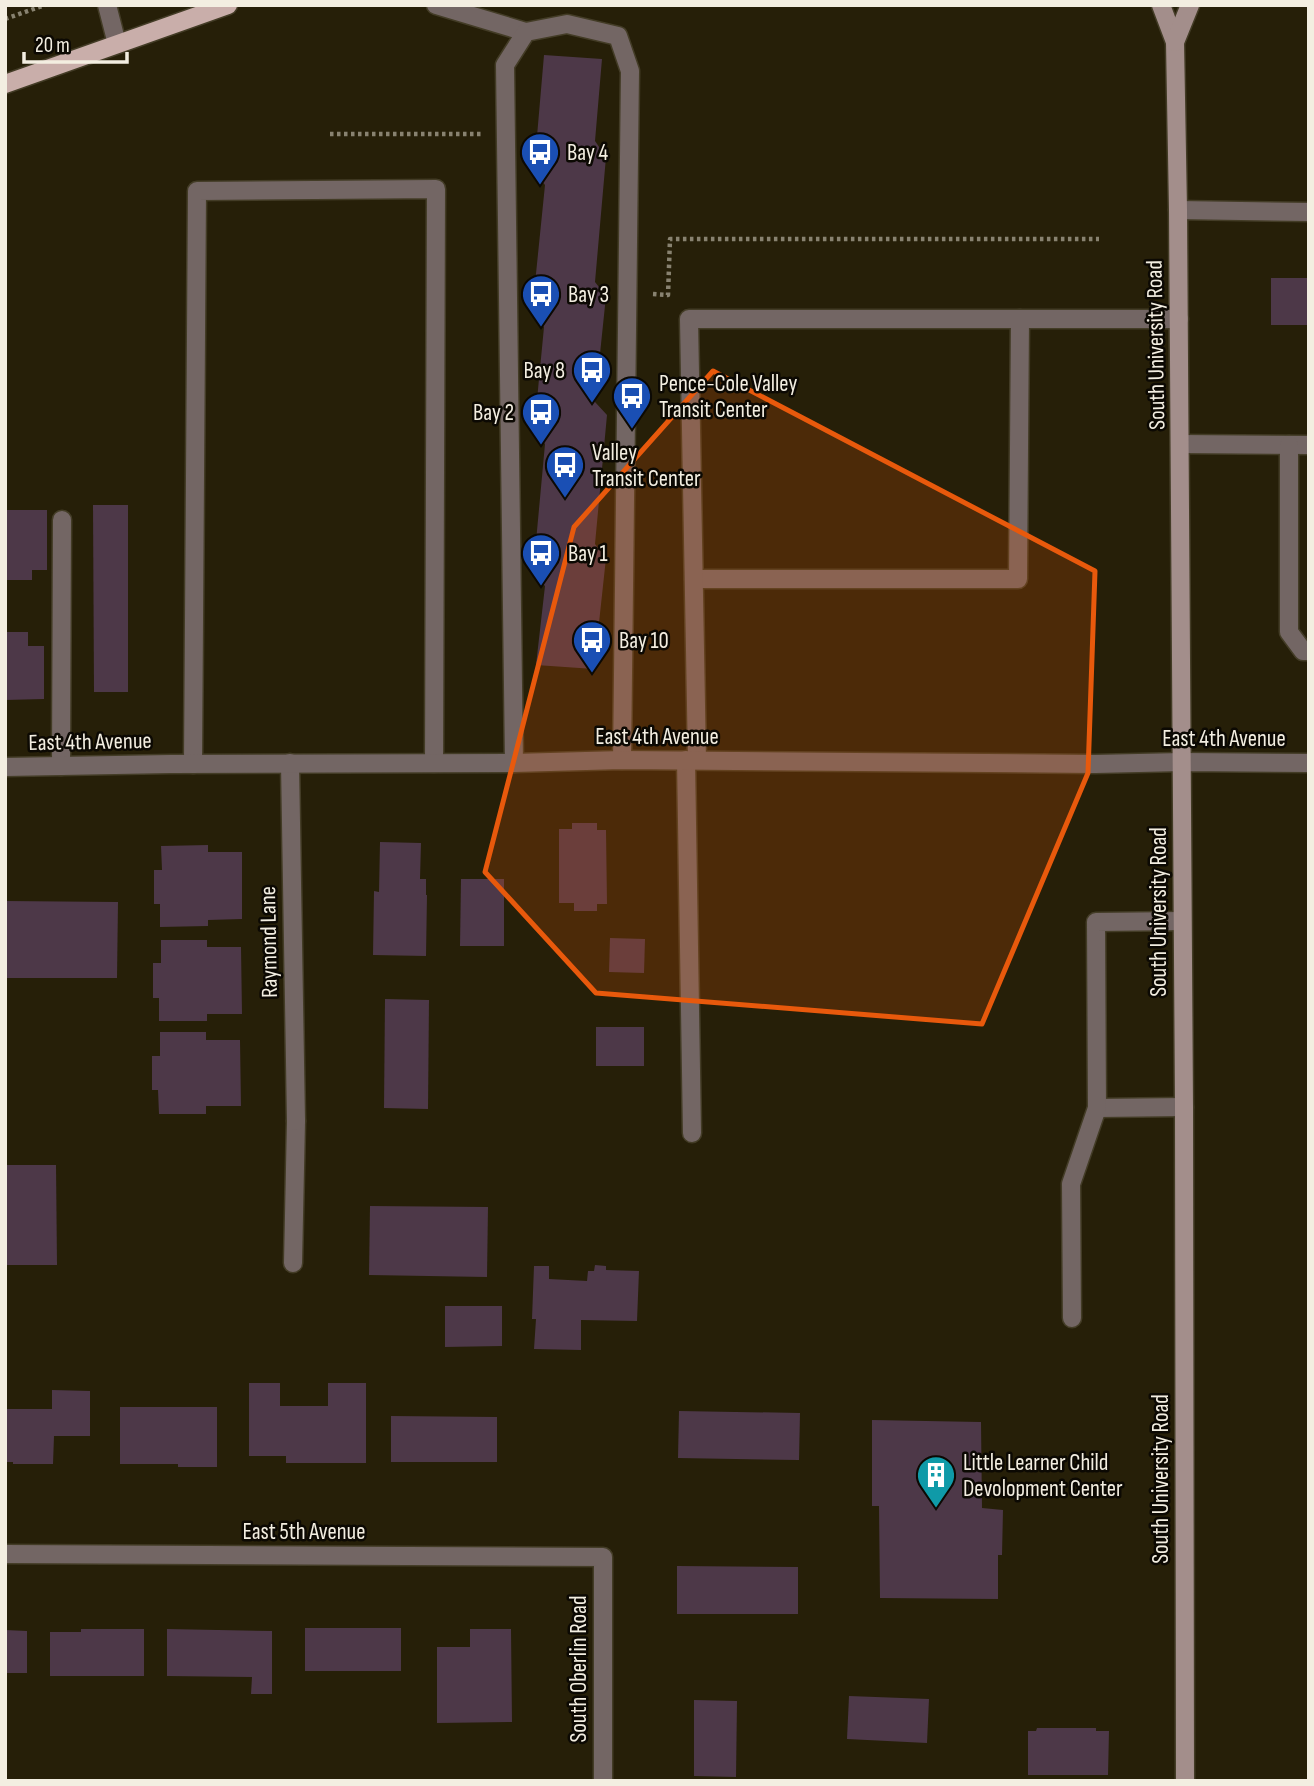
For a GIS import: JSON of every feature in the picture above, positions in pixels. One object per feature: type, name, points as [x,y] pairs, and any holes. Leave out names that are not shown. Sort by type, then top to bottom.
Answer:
[{"type":"main road","points":[[5,85],[228,5]]},
{"type":"main road","name":"South University Road","points":[[1161,5],[1175,42],[1178,210],[1185,1781]]},
{"type":"main road","name":"South University Road","points":[[1175,42],[1190,5]]},
{"type":"street","points":[[107,5],[117,44]]},
{"type":"street","points":[[436,5],[526,32],[567,24],[618,36],[630,71],[622,760]]},
{"type":"street","points":[[514,762],[505,65],[526,32]]},
{"type":"street","points":[[193,764],[197,191],[436,189],[434,763]]},
{"type":"street","points":[[1178,210],[1309,212]]},
{"type":"street","points":[[692,1133],[691,760],[694,579],[689,318],[1179,319]]},
{"type":"street","points":[[694,579],[1018,579],[1020,318]]},
{"type":"street","points":[[1180,444],[1309,445]]},
{"type":"street","points":[[1289,445],[1289,632],[1303,651],[1309,651]]},
{"type":"street","points":[[61,766],[62,520]]},
{"type":"street","name":"East 4th Avenue","points":[[5,767],[622,760],[1309,763]]},
{"type":"street","name":"Raymond Lane","points":[[290,763],[296,1121],[293,1264]]},
{"type":"street","points":[[1072,1318],[1070,1184],[1097,1108],[1096,922],[1182,921]]},
{"type":"street","points":[[1097,1108],[1184,1107]]},
{"type":"street","name":"East 5th Avenue","points":[[5,1554],[603,1557]]},
{"type":"street","name":"South Oberlin Road","points":[[603,1557],[603,1781]]},
{"type":"path","points":[[5,19],[45,5]]},
{"type":"path","points":[[330,134],[506,134]]},
{"type":"path","points":[[628,294],[668,295],[670,239],[1099,239]]},
{"type":"highlighted area","points":[[713,371],[1095,571],[1088,773],[982,1024],[596,993],[485,872],[574,527]]},
{"type":"building","points":[[544,55],[602,59],[595,141],[606,157],[595,282],[606,296],[595,402],[607,415],[595,544],[606,558],[594,669],[536,665],[545,586],[533,574],[545,444],[534,431],[544,327],[532,313],[545,185],[534,171]]},
{"type":"building","points":[[1271,278],[1309,278],[1309,325],[1271,325]]},
{"type":"building","points":[[93,505],[128,505],[128,692],[94,692]]},
{"type":"building","points":[[5,510],[47,510],[47,570],[32,570],[32,580],[5,580]]},
{"type":"building","points":[[5,632],[28,632],[28,646],[44,646],[44,699],[5,700]]},
{"type":"building","points":[[572,823],[597,823],[597,830],[606,830],[607,904],[597,904],[597,911],[574,911],[574,903],[559,903],[559,829],[572,829]]},
{"type":"building","points":[[380,842],[421,843],[420,879],[426,879],[427,895],[426,956],[373,955],[374,891],[379,892]]},
{"type":"building","points":[[208,845],[208,852],[242,852],[242,919],[208,920],[208,926],[160,927],[160,904],[154,904],[154,870],[162,870],[161,846]]},
{"type":"building","points":[[461,879],[504,879],[504,946],[460,946]]},
{"type":"building","points":[[5,901],[118,902],[117,978],[5,978]]},
{"type":"building","points":[[610,938],[645,939],[644,973],[609,972]]},
{"type":"building","points":[[161,940],[207,940],[207,947],[241,947],[242,1014],[207,1014],[207,1021],[159,1021],[159,998],[153,998],[153,963],[161,963]]},
{"type":"building","points":[[385,999],[429,1000],[428,1109],[384,1108]]},
{"type":"building","points":[[596,1027],[644,1027],[644,1066],[596,1066]]},
{"type":"building","points":[[160,1032],[206,1032],[206,1040],[240,1040],[241,1106],[206,1106],[206,1114],[159,1114],[158,1090],[152,1090],[152,1056],[160,1056]]},
{"type":"building","points":[[5,1165],[56,1165],[57,1265],[5,1265]]},
{"type":"building","points":[[370,1206],[488,1207],[487,1277],[369,1275]]},
{"type":"building","points":[[595,1265],[606,1266],[606,1270],[639,1271],[637,1321],[581,1320],[581,1350],[534,1349],[534,1266],[549,1266],[549,1279],[587,1281],[588,1271],[594,1271]]},
{"type":"building","points":[[445,1306],[502,1306],[502,1346],[445,1347]]},
{"type":"building","points":[[249,1383],[280,1383],[280,1406],[328,1406],[328,1383],[366,1383],[366,1463],[286,1463],[286,1456],[249,1456]]},
{"type":"building","points":[[52,1390],[90,1391],[90,1436],[54,1436],[53,1464],[5,1462],[5,1409],[52,1409]]},
{"type":"building","points":[[120,1407],[217,1407],[217,1467],[120,1464]]},
{"type":"building","points":[[679,1411],[800,1413],[799,1460],[678,1458]]},
{"type":"building","points":[[391,1416],[497,1417],[497,1462],[391,1462]]},
{"type":"building","name":"Little Learner Child Devolopment Center","points":[[872,1420],[981,1422],[982,1508],[1003,1510],[1002,1555],[998,1555],[998,1599],[880,1598],[879,1506],[872,1506]]},
{"type":"building","points":[[677,1566],[798,1567],[798,1614],[677,1614]]},
{"type":"building","points":[[305,1628],[401,1628],[401,1671],[305,1671]]},
{"type":"building","points":[[81,1629],[144,1629],[144,1676],[50,1676],[50,1632],[81,1632]]},
{"type":"building","points":[[167,1629],[272,1631],[272,1694],[251,1694],[252,1677],[167,1676]]},
{"type":"building","points":[[470,1629],[511,1629],[512,1722],[437,1723],[437,1647],[470,1647]]},
{"type":"building","points":[[5,1630],[27,1631],[27,1673],[5,1673]]},
{"type":"building","points":[[849,1696],[929,1699],[927,1743],[847,1739]]},
{"type":"building","points":[[694,1700],[737,1701],[736,1777],[694,1776]]},
{"type":"building","points":[[1037,1728],[1096,1728],[1096,1731],[1109,1731],[1108,1775],[1028,1775],[1028,1731],[1036,1731]]},
{"type":"place","name":"Bay 4","points":[[540,186]]},
{"type":"place","name":"Bay 3","points":[[541,328]]},
{"type":"place","name":"Bay 8","points":[[592,404]]},
{"type":"place","name":"Pence-Cole Valley Transit Center","points":[[632,430]]},
{"type":"place","name":"Bay 2","points":[[541,446]]},
{"type":"place","name":"Valley Transit Center","points":[[565,499]]},
{"type":"place","name":"Bay 1","points":[[541,587]]},
{"type":"place","name":"Bay 10","points":[[592,674]]},
{"type":"place","name":"Little Learner Child Devolopment Center","points":[[936,1509]]}]
